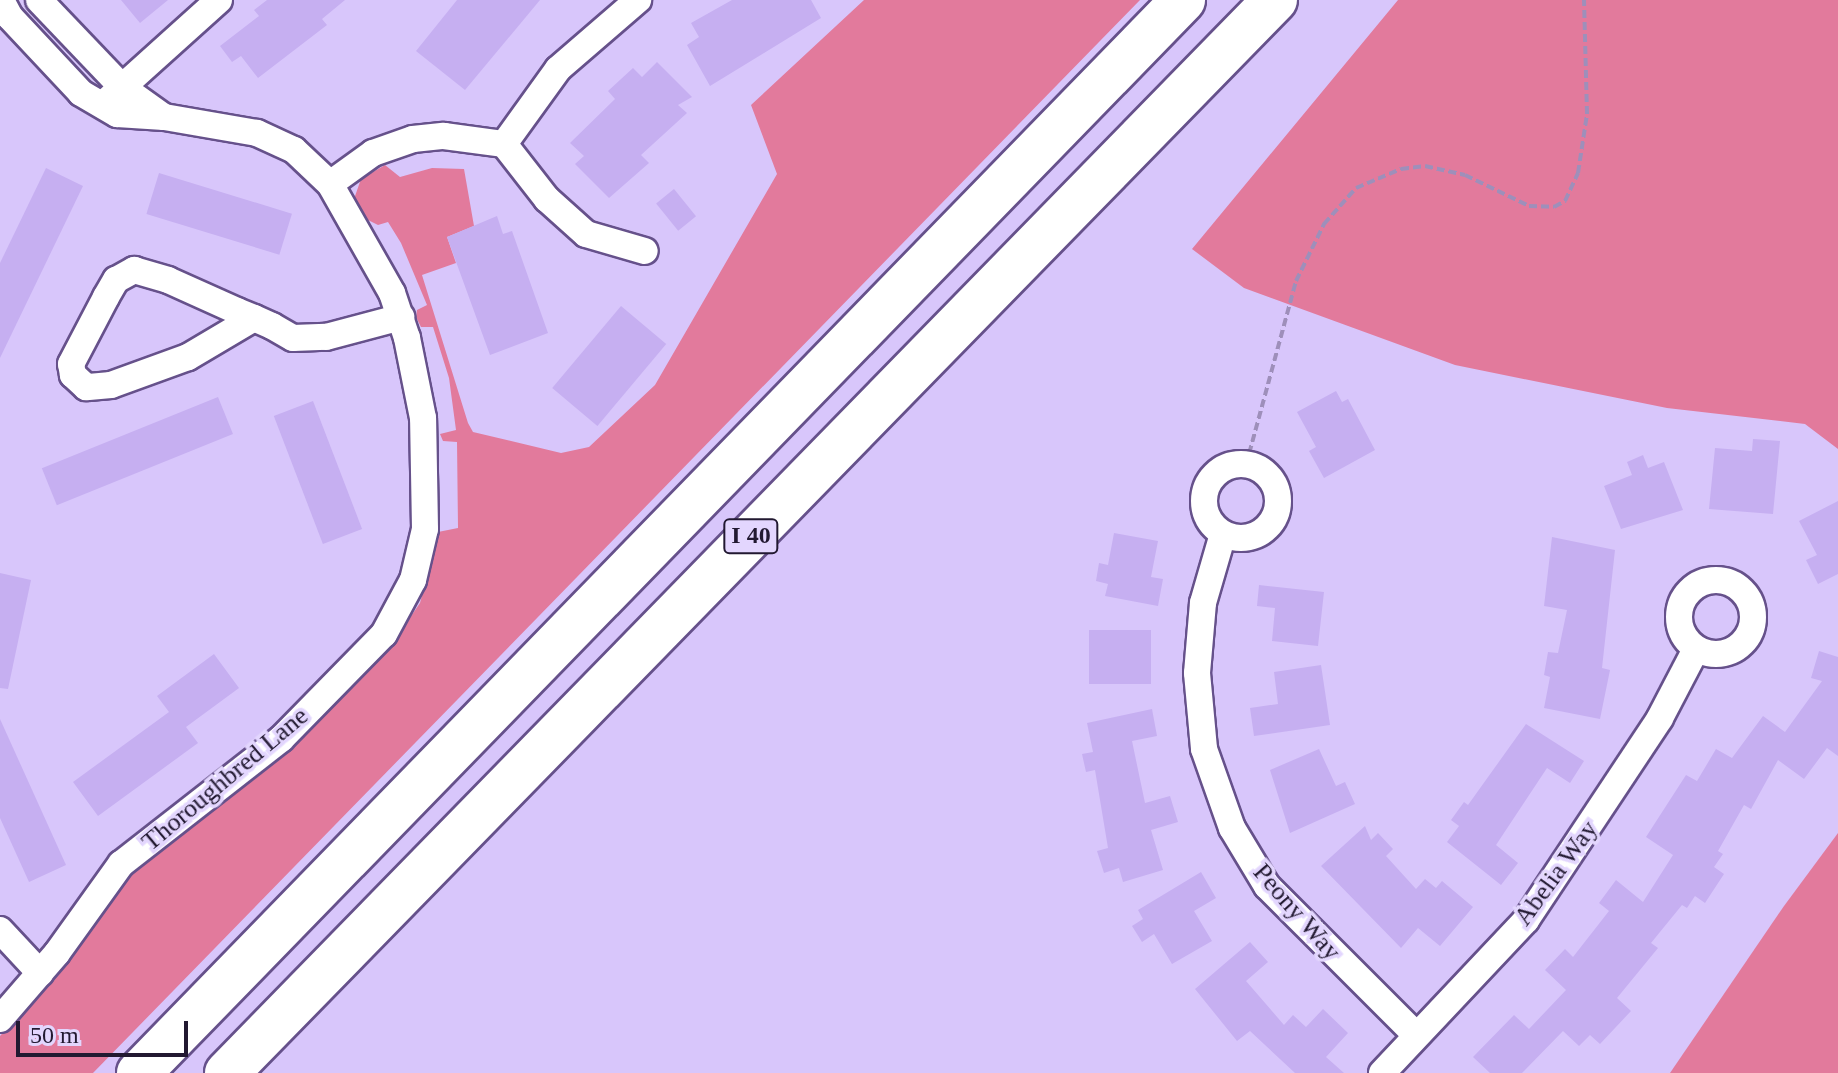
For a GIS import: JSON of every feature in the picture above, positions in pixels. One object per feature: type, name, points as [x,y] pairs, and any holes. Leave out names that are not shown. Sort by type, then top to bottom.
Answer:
[{"type":"highway","name":"I 40","points":[[139,1073],[1183,0]]},
{"type":"highway","name":"I 40","points":[[227,1073],[1275,0]]},
{"type":"street","points":[[1,0],[10,17],[70,82],[100,106],[139,118],[164,117]]},
{"type":"street","name":"Thoroughbred Lane","points":[[0,1019],[40,973],[121,864],[281,739],[384,634],[405,600],[425,529],[425,456],[420,394],[401,317],[330,184],[294,150],[257,133],[164,117],[122,87],[39,0]]},
{"type":"street","points":[[100,106],[219,0]]},
{"type":"street","points":[[504,144],[558,69],[638,0]]},
{"type":"street","points":[[330,184],[373,153],[413,139],[444,136],[504,144],[566,219],[608,244],[645,251]]},
{"type":"street","points":[[254,318],[188,357],[111,385],[86,387],[73,375],[71,364],[106,297],[116,280],[134,270],[254,318],[307,340],[401,317]]},
{"type":"street","points":[[1246,465],[1273,483],[1277,509],[1262,532],[1236,538],[1223,534],[1206,514],[1207,487],[1225,468],[1246,465]]},
{"type":"street","name":"Peony Way","points":[[1223,534],[1203,603],[1197,673],[1204,749],[1232,828],[1267,886],[1415,1034]]},
{"type":"street","name":"Abelia Way","points":[[1382,1073],[1415,1034],[1526,920],[1644,743],[1696,649]]},
{"type":"street","points":[[0,930],[40,973]]},
{"type":"path","points":[[1246,465],[1296,281],[1324,224],[1356,188],[1401,169],[1425,166],[1465,175],[1529,206],[1554,207],[1565,201],[1578,173],[1587,114],[1584,0]]},
{"type":"shaded area","points":[[864,0],[1140,0],[93,1073],[0,1073],[0,1036],[60,971],[125,879],[297,737],[390,647],[420,603],[438,532],[458,528],[457,442],[443,441],[440,434],[456,430],[449,378],[433,327],[421,327],[416,317],[417,310],[427,305],[401,243],[388,222],[378,225],[362,217],[354,199],[361,179],[385,165],[400,177],[432,168],[464,169],[474,226],[447,237],[456,263],[422,275],[468,423],[473,432],[561,453],[589,447],[655,385],[777,174],[751,105]]},
{"type":"shaded area","points":[[1398,0],[1838,0],[1838,449],[1805,424],[1667,408],[1455,365],[1244,288],[1192,249]]},
{"type":"shaded area","points":[[1838,833],[1838,1073],[1670,1073],[1784,906]]},
{"type":"building","points":[[121,0],[168,0],[140,23]]},
{"type":"building","points":[[267,0],[345,0],[322,19],[327,25],[258,78],[241,56],[232,62],[220,46],[259,16],[254,10]]},
{"type":"building","points":[[457,0],[540,0],[465,90],[416,51]]},
{"type":"building","points":[[732,0],[811,0],[821,18],[710,86],[687,45],[699,37],[691,23]]},
{"type":"building","points":[[657,62],[692,97],[678,105],[687,113],[641,155],[649,163],[609,198],[575,164],[584,156],[570,143],[615,99],[608,91],[633,68],[642,77]]},
{"type":"building","points":[[46,168],[83,186],[0,358],[0,263]]},
{"type":"building","points":[[159,173],[292,214],[279,255],[146,214]]},
{"type":"building","points":[[674,189],[696,216],[678,231],[656,203]]},
{"type":"building","points":[[497,216],[503,234],[512,231],[548,333],[490,355],[447,237]]},
{"type":"building","points":[[621,306],[666,344],[597,426],[552,388]]},
{"type":"building","points":[[1336,391],[1342,402],[1348,399],[1375,450],[1324,478],[1309,451],[1316,447],[1297,412]]},
{"type":"building","points":[[218,397],[233,434],[57,505],[42,468]]},
{"type":"building","points":[[313,401],[362,529],[323,544],[274,416]]},
{"type":"building","points":[[1753,439],[1780,441],[1773,514],[1709,509],[1715,448],[1752,451]]},
{"type":"building","points":[[1643,455],[1648,468],[1664,462],[1683,510],[1621,529],[1604,486],[1632,475],[1627,462]]},
{"type":"building","points":[[1838,501],[1838,574],[1818,584],[1806,560],[1817,555],[1799,521]]},
{"type":"building","points":[[1114,533],[1158,541],[1151,577],[1163,579],[1158,606],[1105,596],[1108,584],[1096,581],[1099,563],[1108,565]]},
{"type":"building","points":[[1552,537],[1615,550],[1602,668],[1610,670],[1600,719],[1544,708],[1550,677],[1544,675],[1548,652],[1558,653],[1567,610],[1544,606]]},
{"type":"building","points":[[0,573],[31,580],[8,689],[0,688]]},
{"type":"building","points":[[1259,585],[1324,592],[1318,646],[1272,641],[1275,608],[1257,606]]},
{"type":"building","points":[[1089,630],[1151,630],[1151,684],[1089,684]]},
{"type":"building","points":[[1819,651],[1838,657],[1838,756],[1827,748],[1804,779],[1778,760],[1751,809],[1744,805],[1718,851],[1723,854],[1714,867],[1724,874],[1705,903],[1695,896],[1687,908],[1682,905],[1651,943],[1658,948],[1617,998],[1631,1011],[1600,1044],[1590,1035],[1579,1046],[1563,1031],[1522,1073],[1490,1073],[1473,1057],[1514,1015],[1529,1029],[1566,990],[1545,970],[1565,949],[1573,957],[1609,911],[1599,903],[1616,880],[1643,902],[1673,855],[1646,837],[1686,775],[1697,781],[1716,749],[1732,758],[1763,716],[1785,732],[1822,681],[1811,678]]},
{"type":"building","points":[[214,654],[239,688],[186,727],[198,743],[98,816],[73,782],[169,712],[157,696]]},
{"type":"building","points":[[1321,665],[1330,725],[1254,736],[1250,708],[1278,704],[1274,672]]},
{"type":"building","points":[[1152,709],[1157,736],[1132,741],[1145,803],[1170,796],[1178,822],[1151,830],[1163,870],[1123,882],[1119,868],[1104,873],[1097,851],[1108,848],[1095,770],[1086,772],[1082,754],[1093,752],[1087,723]]},
{"type":"building","points":[[0,719],[66,865],[29,882],[0,818]]},
{"type":"building","points":[[1526,724],[1584,761],[1570,783],[1547,768],[1496,845],[1518,863],[1501,885],[1447,842],[1459,826],[1451,820],[1464,802],[1468,805]]},
{"type":"building","points":[[1319,749],[1336,786],[1345,782],[1355,804],[1290,833],[1270,770]]},
{"type":"building","points":[[1365,826],[1371,840],[1378,833],[1393,849],[1386,856],[1416,889],[1425,879],[1436,888],[1442,881],[1473,907],[1440,946],[1418,928],[1401,948],[1321,866]]},
{"type":"building","points":[[1201,872],[1216,898],[1194,911],[1212,941],[1172,964],[1154,934],[1142,942],[1132,926],[1143,919],[1138,910]]},
{"type":"building","points":[[1250,942],[1268,962],[1246,981],[1284,1025],[1293,1015],[1306,1027],[1323,1009],[1348,1033],[1326,1057],[1344,1073],[1295,1073],[1250,1031],[1237,1041],[1195,989]]}]
